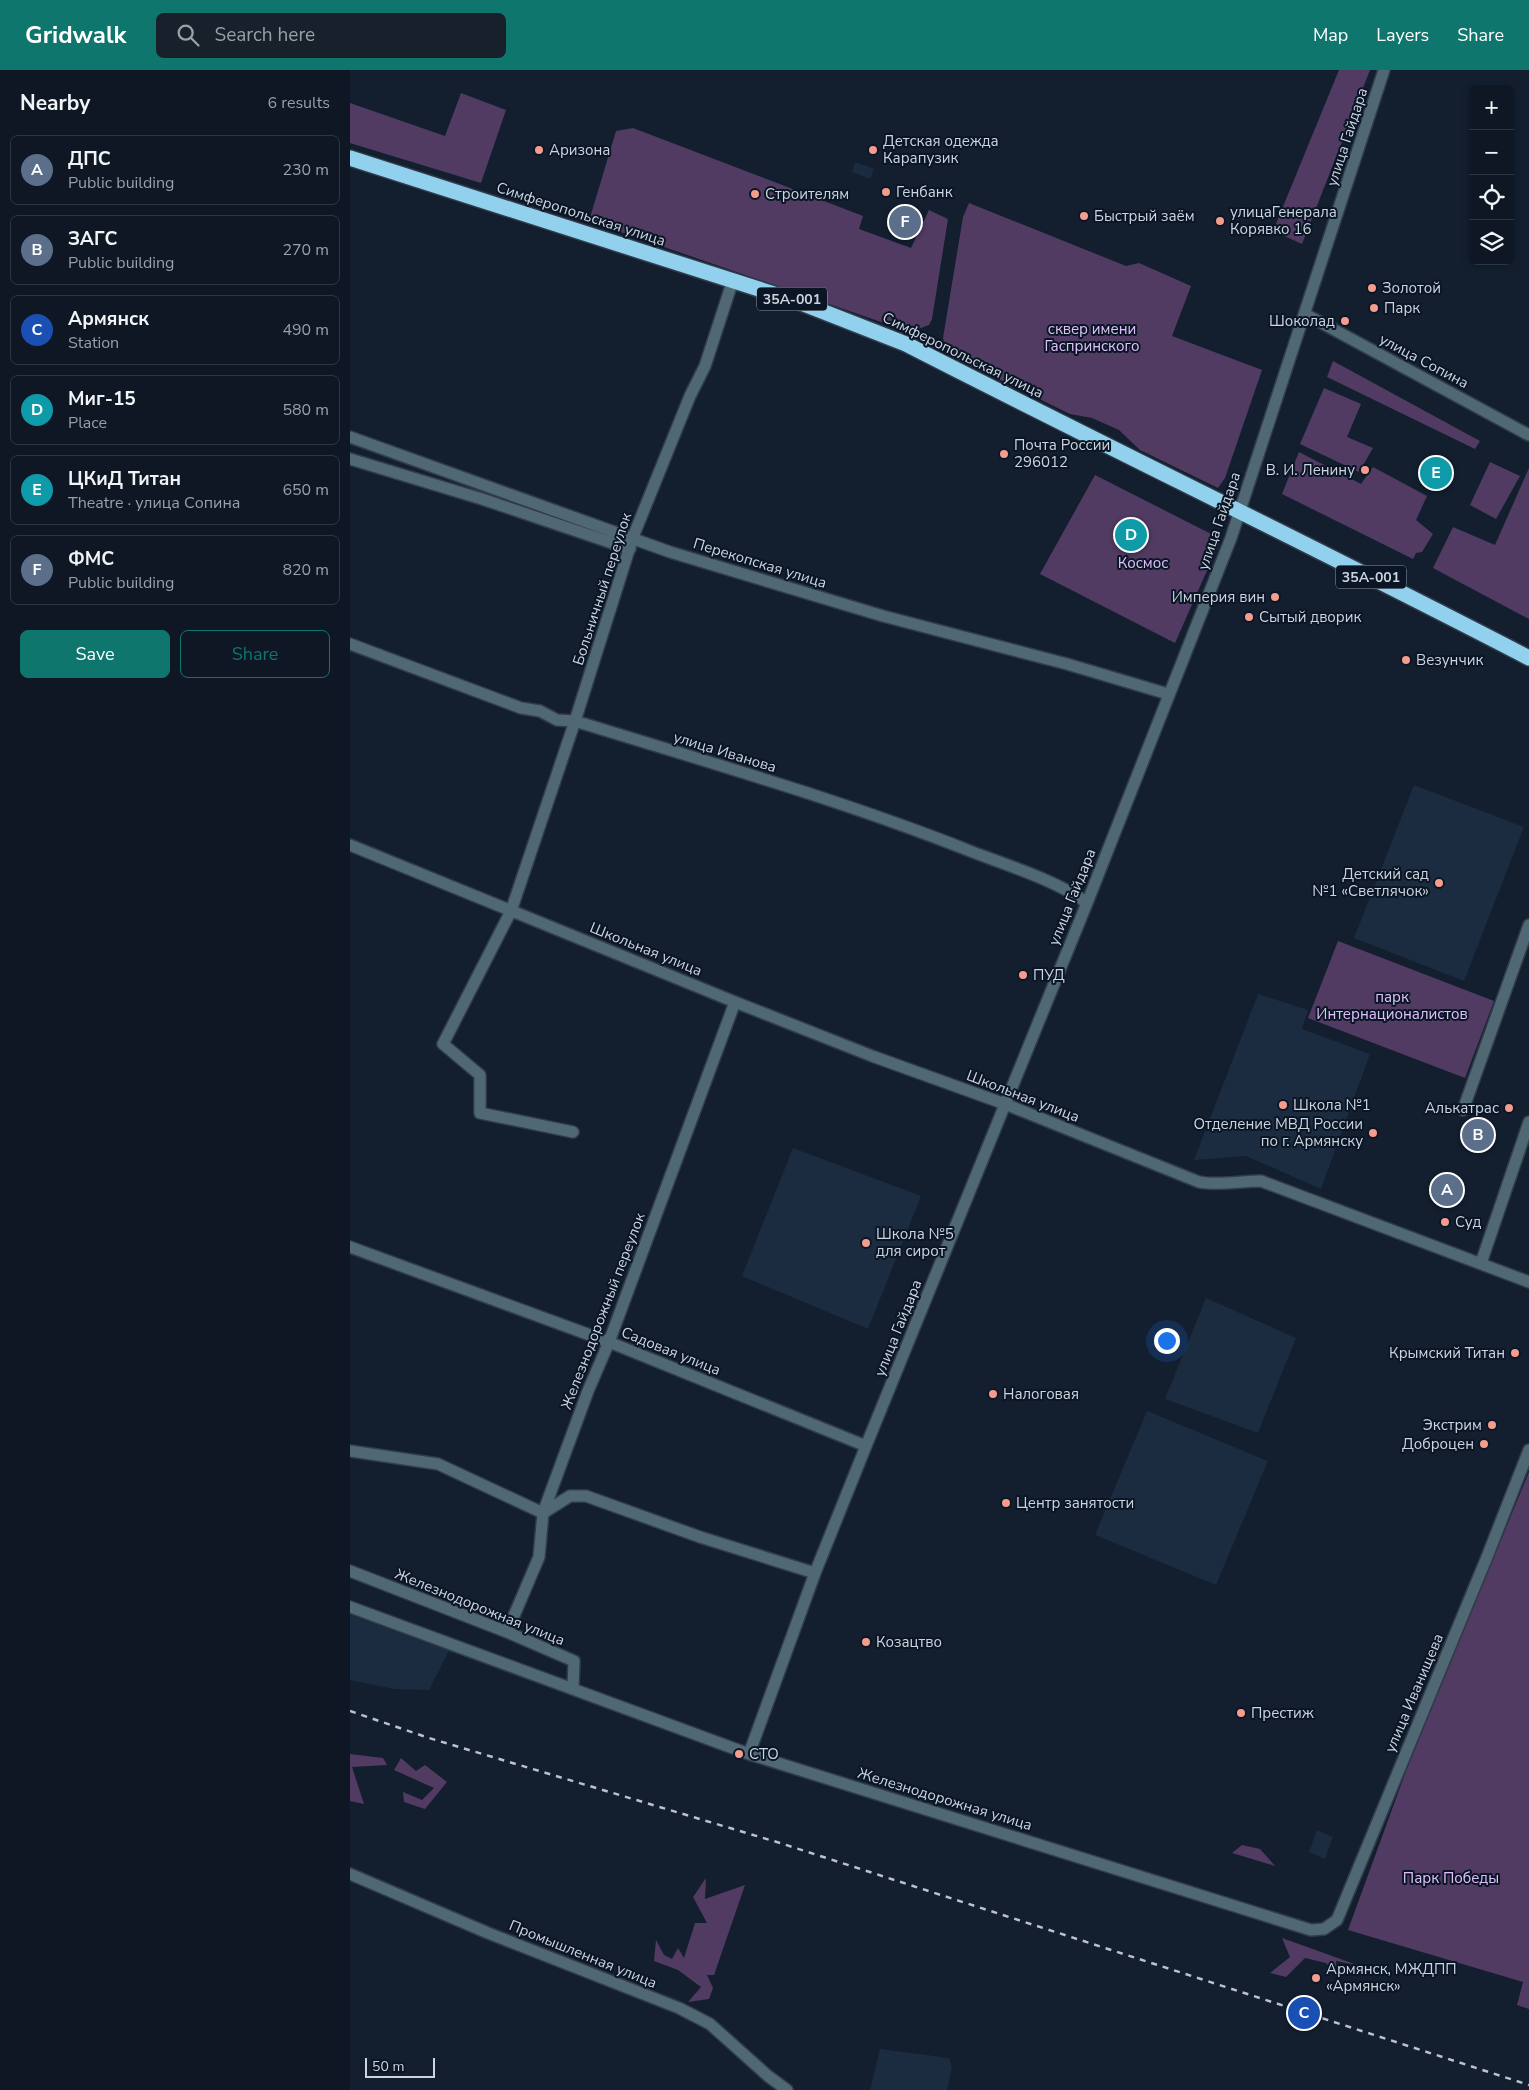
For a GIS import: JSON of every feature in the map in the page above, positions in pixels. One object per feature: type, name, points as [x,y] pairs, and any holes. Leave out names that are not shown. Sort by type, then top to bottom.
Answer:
[{"type":"highway","name":"Симферопольская улица","points":[[350,158],[734,280],[810,306],[906,344],[1529,658]]},
{"type":"street","name":"улица Гайдара","points":[[749,1754],[815,1573],[1087,903],[1240,514],[1252,469],[1305,314],[1384,70]]},
{"type":"street","name":"Больничный переулок","points":[[511,911],[575,721],[631,543],[690,396],[705,366],[734,280]]},
{"type":"street","name":"улица Сопина","points":[[1305,314],[1529,435]]},
{"type":"street","name":"Перекопская улица","points":[[350,437],[631,543]]},
{"type":"street","name":"Перекопская улица","points":[[350,458],[482,499],[631,543],[670,552],[883,616],[1067,664],[1168,694]]},
{"type":"street","name":"улица Иванова","points":[[350,644],[521,708],[540,711],[558,720],[575,721],[901,823],[1033,876],[1078,896],[1087,903]]},
{"type":"street","name":"Школьная улица","points":[[350,845],[735,1002],[872,1056],[1005,1104],[1200,1182],[1212,1184],[1235,1181],[1261,1181],[1529,1282]]},
{"type":"street","points":[[511,911],[443,1044],[480,1075],[480,1113],[573,1132]]},
{"type":"street","points":[[1462,1110],[1529,925]]},
{"type":"street","name":"Железнодорожный переулок","points":[[507,1632],[539,1557],[543,1513],[588,1390],[609,1342],[735,1002]]},
{"type":"street","points":[[1480,1263],[1529,1122]]},
{"type":"street","name":"Садовая улица","points":[[350,1248],[609,1342],[866,1446]]},
{"type":"street","name":"улица Иванищева","points":[[1311,1930],[1324,1929],[1337,1920],[1487,1557],[1529,1450]]},
{"type":"street","points":[[350,1451],[438,1464],[543,1513],[570,1496],[586,1496],[700,1537],[815,1573]]},
{"type":"street","name":"Железнодорожная улица","points":[[350,1571],[507,1632],[574,1662],[572,1688]]},
{"type":"street","name":"Железнодорожная улица","points":[[350,1607],[749,1754],[1311,1930]]},
{"type":"street","name":"Промышленная улица","points":[[350,1874],[488,1933],[679,2008],[710,2024],[768,2076],[787,2090]]},
{"type":"shaded area","points":[[855,162],[874,169],[870,179],[852,172]]},
{"type":"shaded area","name":"Детский сад №1 «Светлячок»","points":[[1414,785],[1524,827],[1464,981],[1354,938]]},
{"type":"shaded area","name":"Школа №1","points":[[1258,994],[1308,1010],[1302,1029],[1370,1054],[1321,1189],[1246,1156],[1194,1160]]},
{"type":"shaded area","points":[[793,1148],[921,1196],[868,1329],[742,1276]]},
{"type":"shaded area","points":[[1206,1298],[1296,1338],[1258,1433],[1165,1399]]},
{"type":"shaded area","points":[[1147,1411],[1268,1461],[1216,1585],[1095,1535]]},
{"type":"shaded area","points":[[350,1615],[449,1651],[429,1690],[394,1689],[350,1680]]},
{"type":"shaded area","points":[[1317,1830],[1333,1837],[1325,1859],[1309,1852]]},
{"type":"shaded area","points":[[880,2049],[949,2058],[952,2067],[947,2090],[870,2090]]},
{"type":"green space","points":[[1339,70],[1370,70],[1302,244],[1273,231]]},
{"type":"green space","points":[[461,93],[506,110],[481,183],[350,143],[350,103],[445,136]]},
{"type":"green space","points":[[633,128],[863,216],[859,229],[911,248],[929,210],[948,219],[932,319],[929,325],[910,332],[589,221],[616,131]]},
{"type":"green space","name":"сквер имени Гаспринского","points":[[969,203],[1126,266],[1139,263],[1191,286],[1172,336],[1262,370],[1225,478],[1218,488],[1140,450],[1119,430],[1092,418],[1070,414],[958,359],[945,346],[943,338],[963,217]]},
{"type":"green space","points":[[1333,361],[1480,441],[1475,449],[1327,377]]},
{"type":"green space","points":[[1324,388],[1361,404],[1347,437],[1373,448],[1359,472],[1300,444]]},
{"type":"green space","points":[[1299,452],[1361,484],[1373,467],[1427,496],[1416,520],[1433,534],[1422,552],[1416,553],[1413,559],[1282,494]]},
{"type":"green space","points":[[1490,462],[1520,476],[1496,519],[1470,505]]},
{"type":"green space","points":[[1529,468],[1529,619],[1433,568],[1453,527],[1495,545]]},
{"type":"green space","name":"Космос","points":[[1095,475],[1221,539],[1175,643],[1040,574]]},
{"type":"green space","name":"парк Интернационалистов","points":[[1338,941],[1494,1001],[1465,1078],[1308,1018]]},
{"type":"green space","name":"Парк Победы","points":[[1529,1472],[1529,2009],[1517,2005],[1523,1982],[1348,1930],[1406,1771]]},
{"type":"green space","points":[[350,1754],[383,1758],[387,1765],[352,1767],[364,1804],[350,1801]]},
{"type":"green space","points":[[401,1758],[416,1771],[425,1765],[447,1782],[425,1809],[404,1802],[403,1792],[422,1800],[434,1788],[394,1770]]},
{"type":"green space","points":[[1242,1845],[1260,1849],[1275,1866],[1232,1853]]},
{"type":"green space","points":[[706,1878],[705,1899],[745,1885],[714,1975],[707,1975],[713,1988],[709,1999],[688,2002],[701,1987],[678,1970],[654,1961],[656,1940],[664,1955],[672,1959],[678,1948],[684,1958],[695,1923],[707,1923],[693,1897]]},
{"type":"green space","points":[[1282,1938],[1360,1966],[1336,1961],[1337,1974],[1326,1963],[1305,1958],[1286,1977],[1270,1973],[1290,1957]]},
{"type":"railway","points":[[350,1711],[429,1738],[780,1843],[1529,2085]]},
{"type":"place","name":"Аризона","points":[[539,150]]},
{"type":"place","name":"Детская одежда Карапузик","points":[[873,150]]},
{"type":"place","name":"Генбанк","points":[[886,192]]},
{"type":"place","name":"Строителям","points":[[755,194]]},
{"type":"place","name":"Быстрый заём","points":[[1084,216]]},
{"type":"place","name":"улицаГенерала Корявко 16","points":[[1220,221]]},
{"type":"place","name":"ФМС","points":[[905,222]]},
{"type":"place","name":"Золотой","points":[[1372,288]]},
{"type":"place","name":"Парк","points":[[1374,308]]},
{"type":"place","name":"Шоколад","points":[[1345,321]]},
{"type":"place","name":"Почта России 296012","points":[[1004,454]]},
{"type":"place","name":"В. И. Ленину","points":[[1365,470]]},
{"type":"place","name":"ЦКиД Титан","points":[[1436,473]]},
{"type":"place","name":"Миг-15","points":[[1131,535]]},
{"type":"place","name":"Империя вин","points":[[1275,597]]},
{"type":"place","name":"Сытый дворик","points":[[1249,617]]},
{"type":"place","name":"Везунчик","points":[[1406,660]]},
{"type":"place","name":"Детский сад №1 «Светлячок»","points":[[1439,883]]},
{"type":"place","name":"ПУД","points":[[1023,975]]},
{"type":"place","name":"Школа №1","points":[[1283,1105]]},
{"type":"place","name":"Алькатрас","points":[[1509,1108]]},
{"type":"place","name":"Отделение МВД России по г. Армянску","points":[[1373,1133]]},
{"type":"place","name":"ЗАГС","points":[[1478,1135]]},
{"type":"place","name":"ДПС","points":[[1447,1190]]},
{"type":"place","name":"Суд","points":[[1445,1222]]},
{"type":"place","name":"Школа №5 для сирот","points":[[866,1243]]},
{"type":"place","name":"Крымский Титан","points":[[1515,1353]]},
{"type":"place","name":"Налоговая","points":[[993,1394]]},
{"type":"place","name":"Экстрим","points":[[1492,1425]]},
{"type":"place","name":"Доброцен","points":[[1484,1444]]},
{"type":"place","name":"Центр занятости","points":[[1006,1503]]},
{"type":"place","name":"Козацтво","points":[[866,1642]]},
{"type":"place","name":"Престиж","points":[[1241,1713]]},
{"type":"place","name":"СТО","points":[[739,1754]]},
{"type":"place","name":"Армянск, МЖДПП «Армянск»","points":[[1316,1978]]},
{"type":"place","name":"Армянск","points":[[1304,2013]]}]
